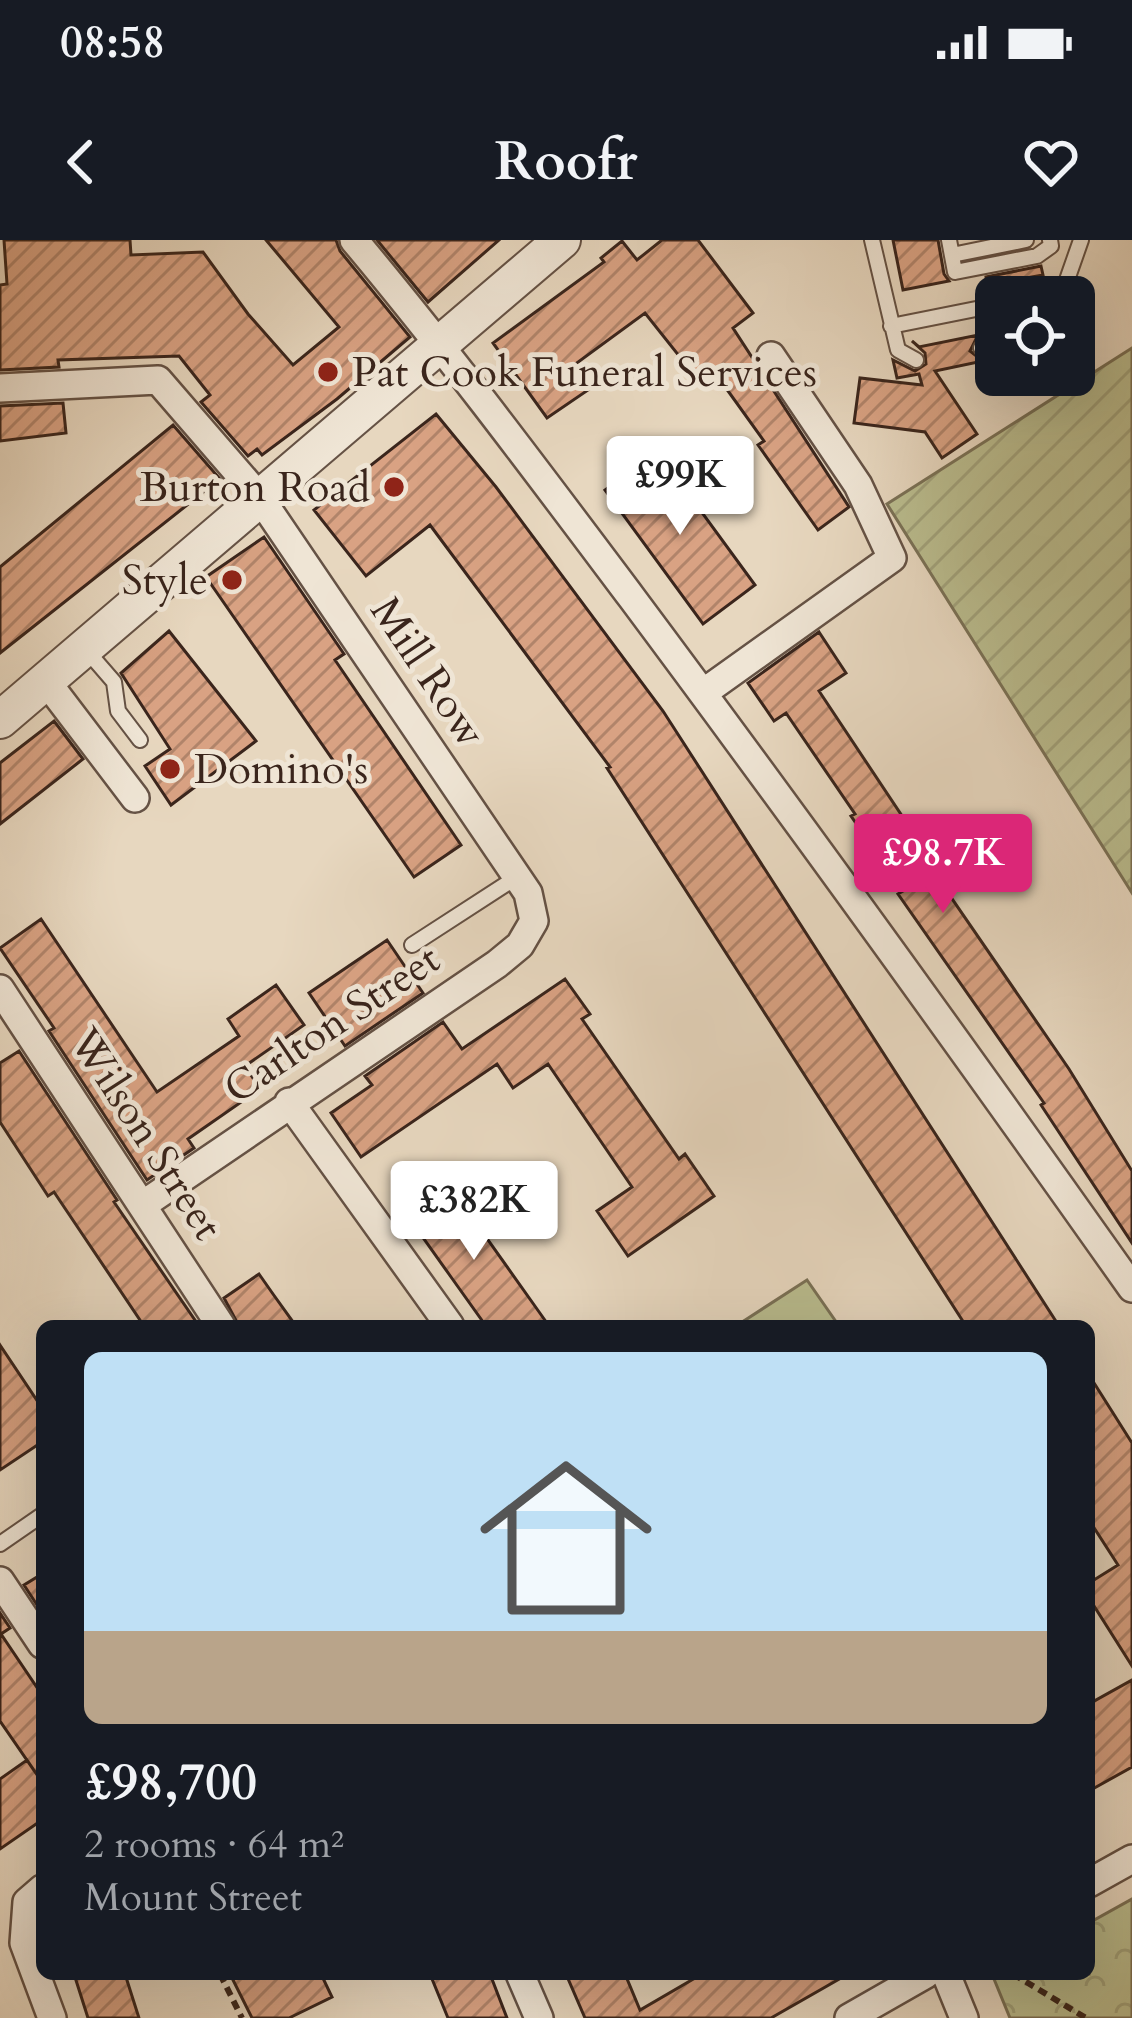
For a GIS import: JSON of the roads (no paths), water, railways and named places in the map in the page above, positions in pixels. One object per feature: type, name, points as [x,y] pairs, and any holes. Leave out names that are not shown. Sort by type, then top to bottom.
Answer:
[{"type":"street","points":[[354,240],[441,344],[703,693],[1132,1288]]},
{"type":"street","points":[[0,720],[562,240]]},
{"type":"street","points":[[703,693],[892,558],[858,485],[771,356]]},
{"type":"street","name":"Mill Row","points":[[0,388],[158,380],[260,498],[522,885]]},
{"type":"street","points":[[46,681],[135,798]]},
{"type":"street","name":"Carlton Street","points":[[144,1204],[520,945],[534,920],[522,885]]},
{"type":"street","name":"Wilson Street","points":[[0,989],[217,1320]]},
{"type":"street","points":[[289,1102],[446,1320]]},
{"type":"street","points":[[0,1581],[36,1635]]},
{"type":"street","points":[[1095,1880],[1132,1859]]},
{"type":"street","points":[[36,1894],[27,1901],[24,1943],[36,1975]]},
{"type":"street","points":[[38,1980],[52,2018]]},
{"type":"street","points":[[523,1980],[539,2018]]},
{"type":"street","points":[[849,2018],[916,1980]]},
{"type":"street","points":[[948,1980],[964,2018]]},
{"type":"lane","points":[[872,240],[898,350],[916,360]]},
{"type":"lane","points":[[1026,240],[951,247],[955,272],[1036,256],[1050,243]]},
{"type":"lane","points":[[1069,276],[1081,240]]},
{"type":"lane","points":[[891,326],[975,309]]},
{"type":"lane","points":[[84,648],[114,682],[118,711],[140,740]]},
{"type":"lane","points":[[412,945],[522,885]]},
{"type":"lane","points":[[0,1544],[36,1519]]},
{"type":"place","name":"Pat Cook Funeral Services","points":[[328,372]]},
{"type":"place","name":"Burton Road","points":[[394,487]]},
{"type":"place","name":"Style","points":[[232,580]]},
{"type":"place","name":"Domino's","points":[[170,769]]}]
